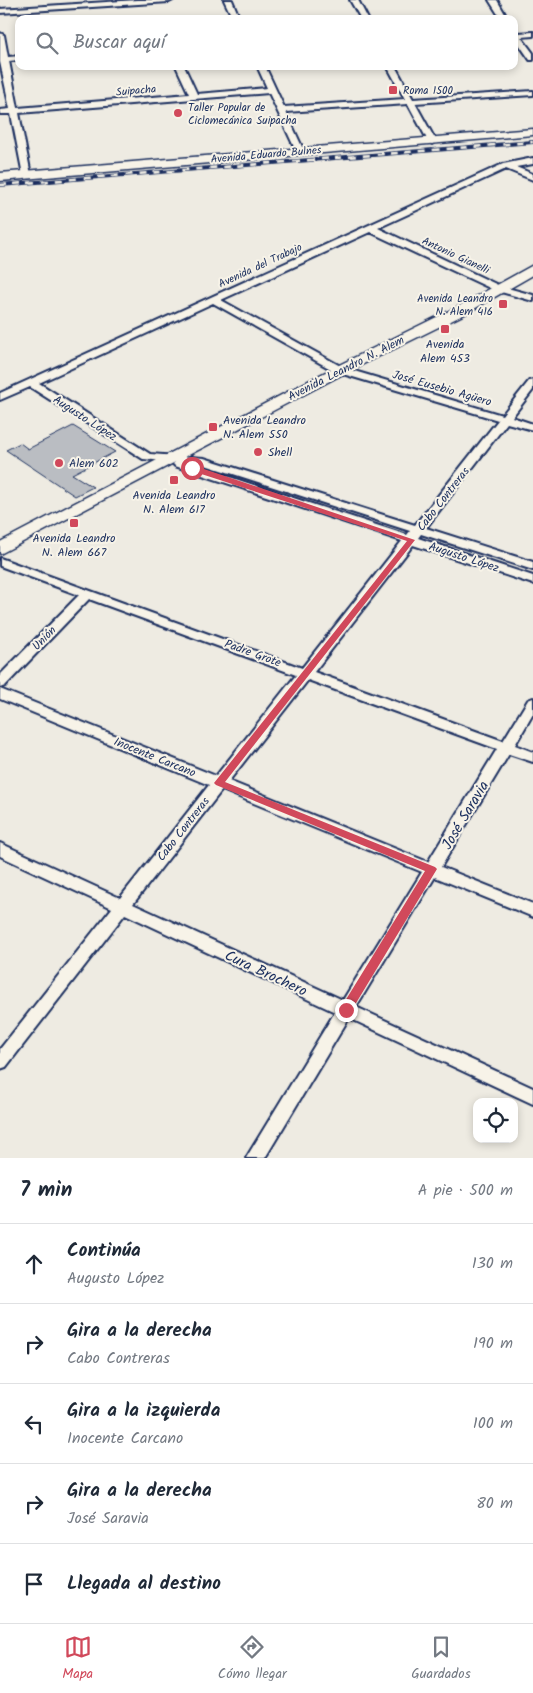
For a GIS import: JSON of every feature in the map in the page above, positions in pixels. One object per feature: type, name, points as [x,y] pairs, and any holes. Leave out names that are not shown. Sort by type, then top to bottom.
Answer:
[{"type":"main road","name":"Avenida Eduardo Bulnes","points":[[0,177],[533,132]]},
{"type":"main road","name":"Avenida Leandro N. Alem","points":[[0,549],[340,370],[462,310],[497,288],[533,269]]},
{"type":"street","points":[[0,11],[169,0]]},
{"type":"street","points":[[228,0],[235,15]]},
{"type":"street","points":[[354,0],[363,15]]},
{"type":"street","points":[[492,0],[502,15]]},
{"type":"street","points":[[518,34],[533,34]]},
{"type":"street","points":[[0,35],[2,59],[15,111],[27,175]]},
{"type":"street","points":[[518,38],[533,58]]},
{"type":"street","points":[[2,59],[15,58]]},
{"type":"street","points":[[182,70],[194,97]]},
{"type":"street","points":[[263,70],[300,151]]},
{"type":"street","points":[[393,70],[432,141]]},
{"type":"street","name":"Suipacha","points":[[0,112],[273,90]]},
{"type":"street","points":[[281,110],[533,94]]},
{"type":"street","name":"Avenida del Trabajo","points":[[0,397],[506,166],[533,161]]},
{"type":"street","points":[[506,166],[533,177]]},
{"type":"street","name":"Antonio Gianelli","points":[[370,228],[497,288],[533,298]]},
{"type":"street","name":"José Eusebio Agüero","points":[[214,300],[340,370],[533,427]]},
{"type":"street","name":"Cabo Contreras","points":[[0,1062],[415,535],[533,382]]},
{"type":"street","name":"Augusto López","points":[[31,383],[147,457],[167,460],[415,535],[533,566]]},
{"type":"street","name":"Augusto López","points":[[415,535],[533,580]]},
{"type":"street","name":"Padre Grote","points":[[0,562],[306,672],[533,757]]},
{"type":"street","name":"Unión","points":[[0,683],[88,593]]},
{"type":"street","name":"Inocente Carcano","points":[[0,694],[533,911]]},
{"type":"street","name":"José Saravia","points":[[255,1158],[533,703]]},
{"type":"street","name":"Cura Brochero","points":[[0,848],[533,1096]]},
{"type":"building","name":"Alem 602","points":[[73,426],[115,452],[72,474],[93,487],[75,496],[6,450],[20,443],[28,449]]},
{"type":"railway","points":[[0,185],[533,142]]},
{"type":"place","name":"Roma 1500","points":[[393,90]]},
{"type":"place","name":"Taller Popular de Ciclomecánica Suipacha","points":[[178,113]]},
{"type":"place","name":"Avenida Leandro N. Alem 416","points":[[503,304]]},
{"type":"place","name":"Avenida Alem 453","points":[[445,329]]},
{"type":"place","name":"Avenida Leandro N. Alem 550","points":[[213,427]]},
{"type":"place","name":"Shell","points":[[258,452]]},
{"type":"place","name":"Alem 602","points":[[59,463]]},
{"type":"place","name":"Avenida Leandro N. Alem 617","points":[[174,480]]},
{"type":"place","name":"Avenida Leandro N. Alem 667","points":[[74,523]]},
{"type":"route","points":[[192,468],[412,540],[219,783],[432,869],[346,1010]]}]
